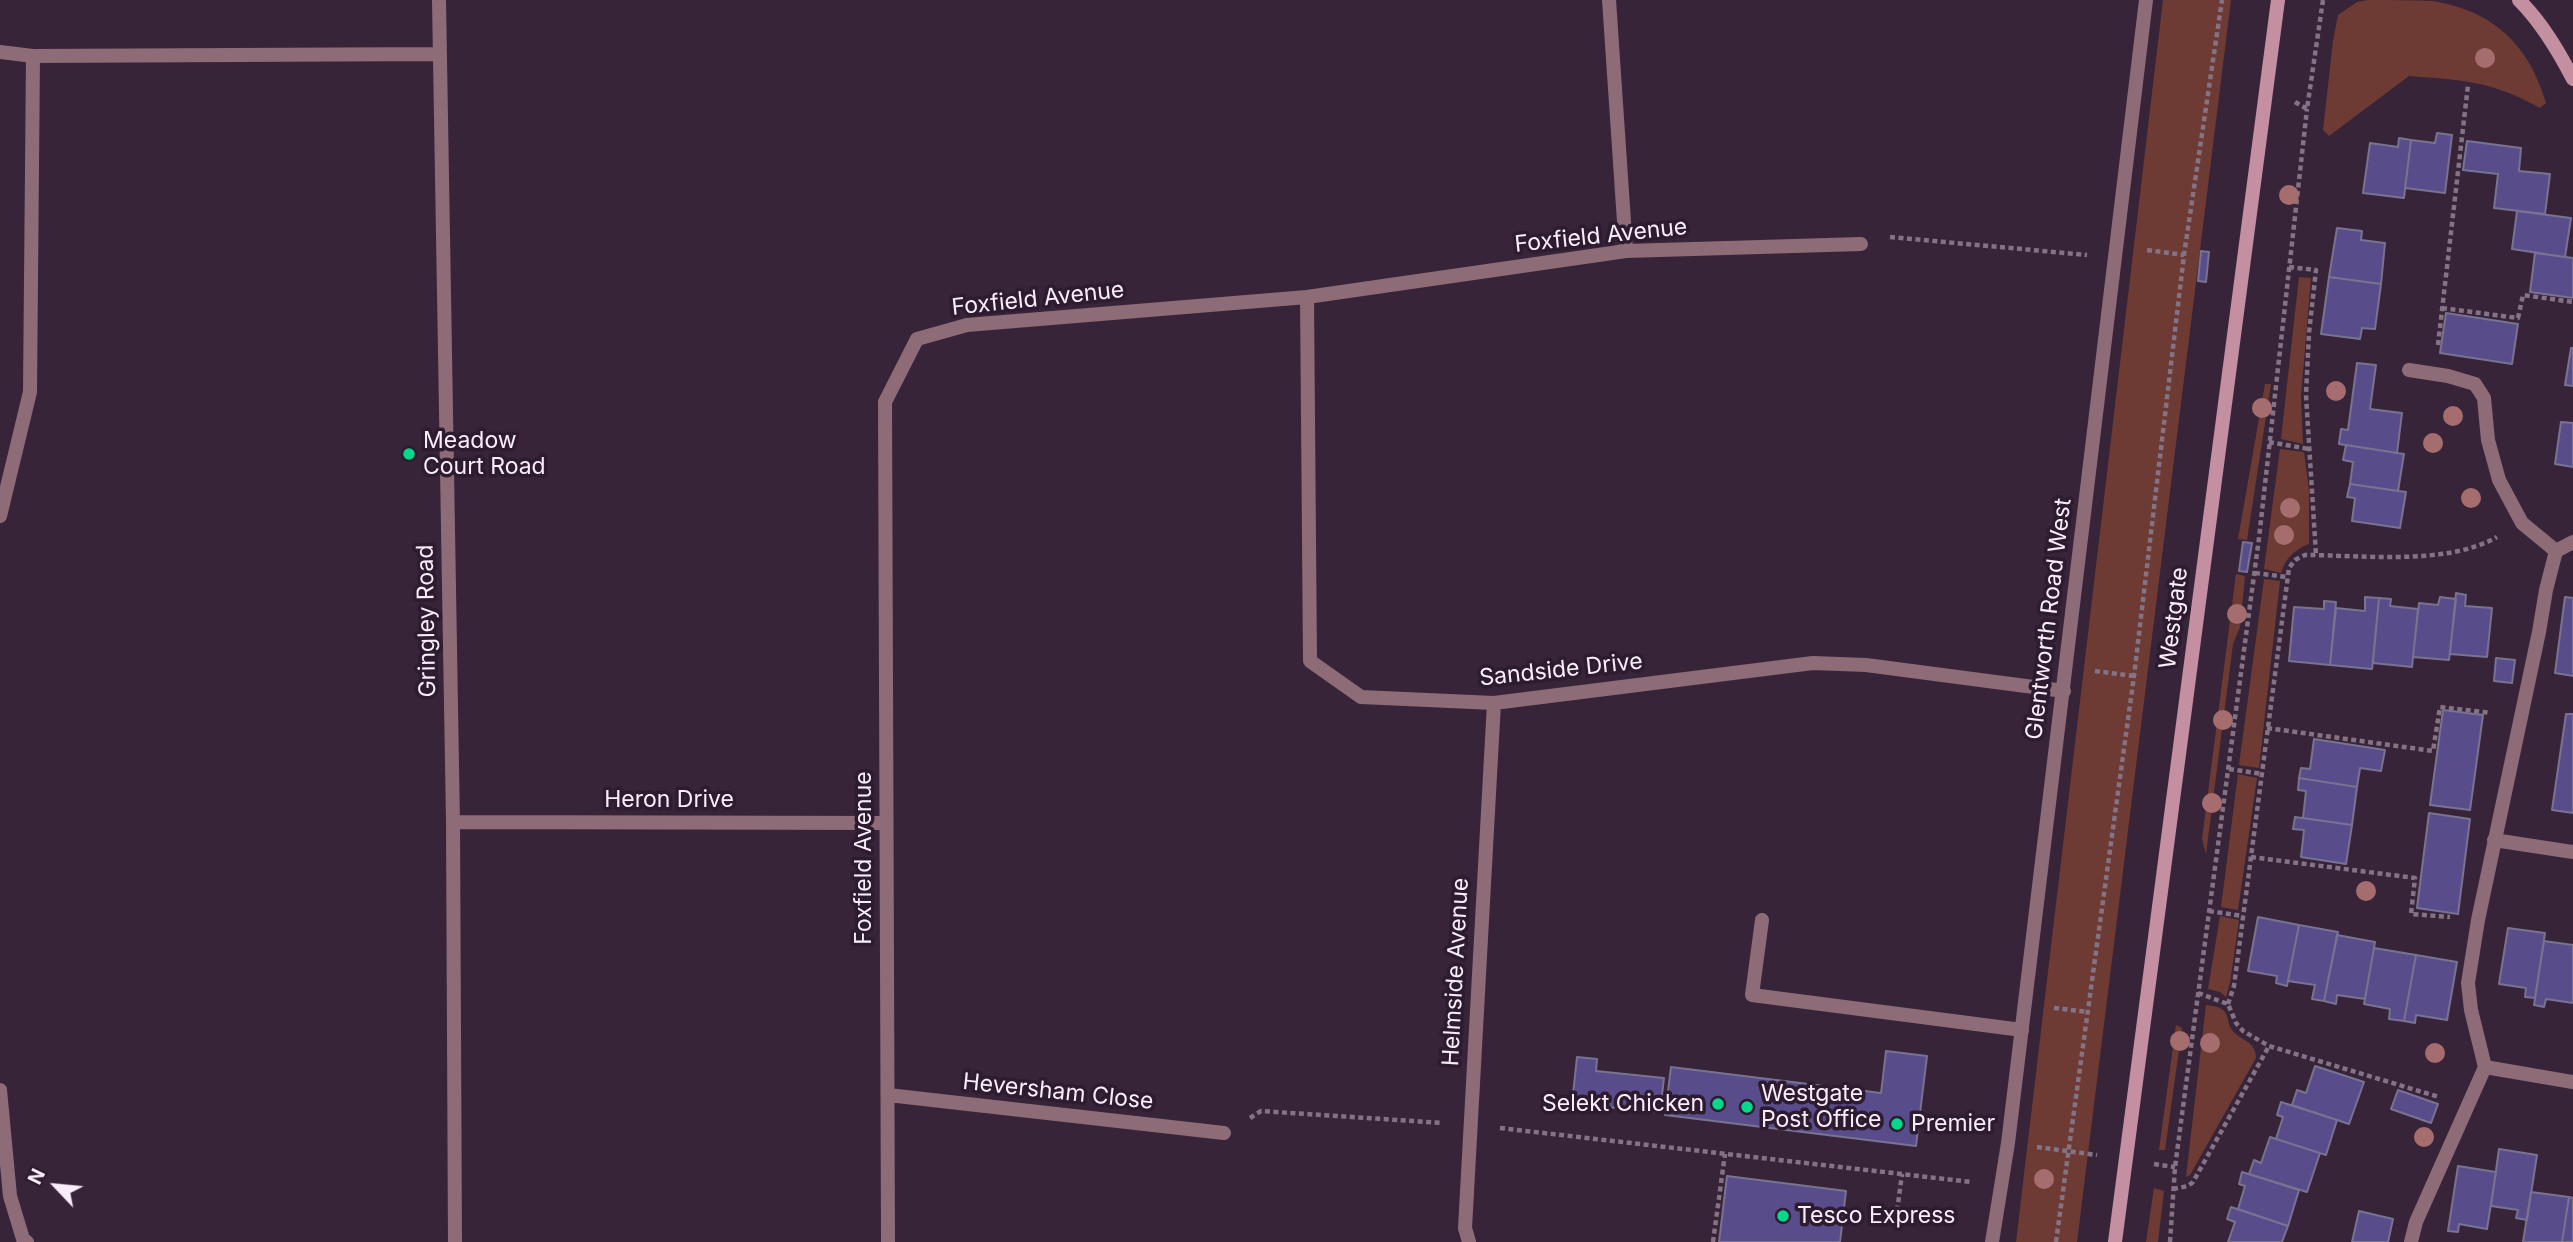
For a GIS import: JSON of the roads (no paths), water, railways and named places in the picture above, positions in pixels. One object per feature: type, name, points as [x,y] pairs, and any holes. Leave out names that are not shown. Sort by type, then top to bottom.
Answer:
[{"type":"street","name":"Gringley Road","points":[[439,0],[453,822],[455,1242]]},
{"type":"street","points":[[1609,0],[1626,251]]},
{"type":"street","name":"Glentworth Road West","points":[[1992,1242],[2008,1143],[2146,0]]},
{"type":"street","name":"Westgate","points":[[2115,1242],[2278,0]]},
{"type":"street","points":[[2519,0],[2533,13],[2558,50],[2573,79]]},
{"type":"street","points":[[0,52],[33,56],[439,54]]},
{"type":"street","points":[[0,516],[30,392],[33,56]]},
{"type":"street","name":"Foxfield Avenue","points":[[888,1242],[885,402],[917,339],[967,325],[1307,297],[1626,251],[1861,244]]},
{"type":"street","name":"Sandside Drive","points":[[1307,297],[1310,661],[1361,697],[1494,704],[1813,663],[1866,666],[2064,691]]},
{"type":"street","points":[[2409,370],[2475,384],[2484,398],[2488,440],[2499,480],[2522,523],[2556,551]]},
{"type":"street","points":[[2411,1242],[2416,1222],[2485,1067],[2471,1010],[2468,983],[2478,920],[2546,590],[2556,551],[2573,542]]},
{"type":"street","name":"Helmside Avenue","points":[[1469,1242],[1465,1228],[1494,704]]},
{"type":"street","name":"Heron Drive","points":[[453,822],[886,823]]},
{"type":"street","points":[[2494,841],[2573,852]]},
{"type":"street","points":[[1762,920],[1752,995],[2022,1030]]},
{"type":"street","points":[[2485,1067],[2573,1082]]},
{"type":"street","points":[[0,1090],[10,1196],[23,1239],[27,1242]]},
{"type":"street","name":"Heversham Close","points":[[888,1096],[1224,1133]]},
{"type":"place","name":"Meadow Court Road","points":[[409,454]]},
{"type":"place","name":"Selekt Chicken","points":[[1718,1104]]},
{"type":"place","name":"Westgate Post Office","points":[[1747,1107]]},
{"type":"place","name":"Premier","points":[[1897,1124]]},
{"type":"place","name":"Tesco Express","points":[[1783,1216]]}]
